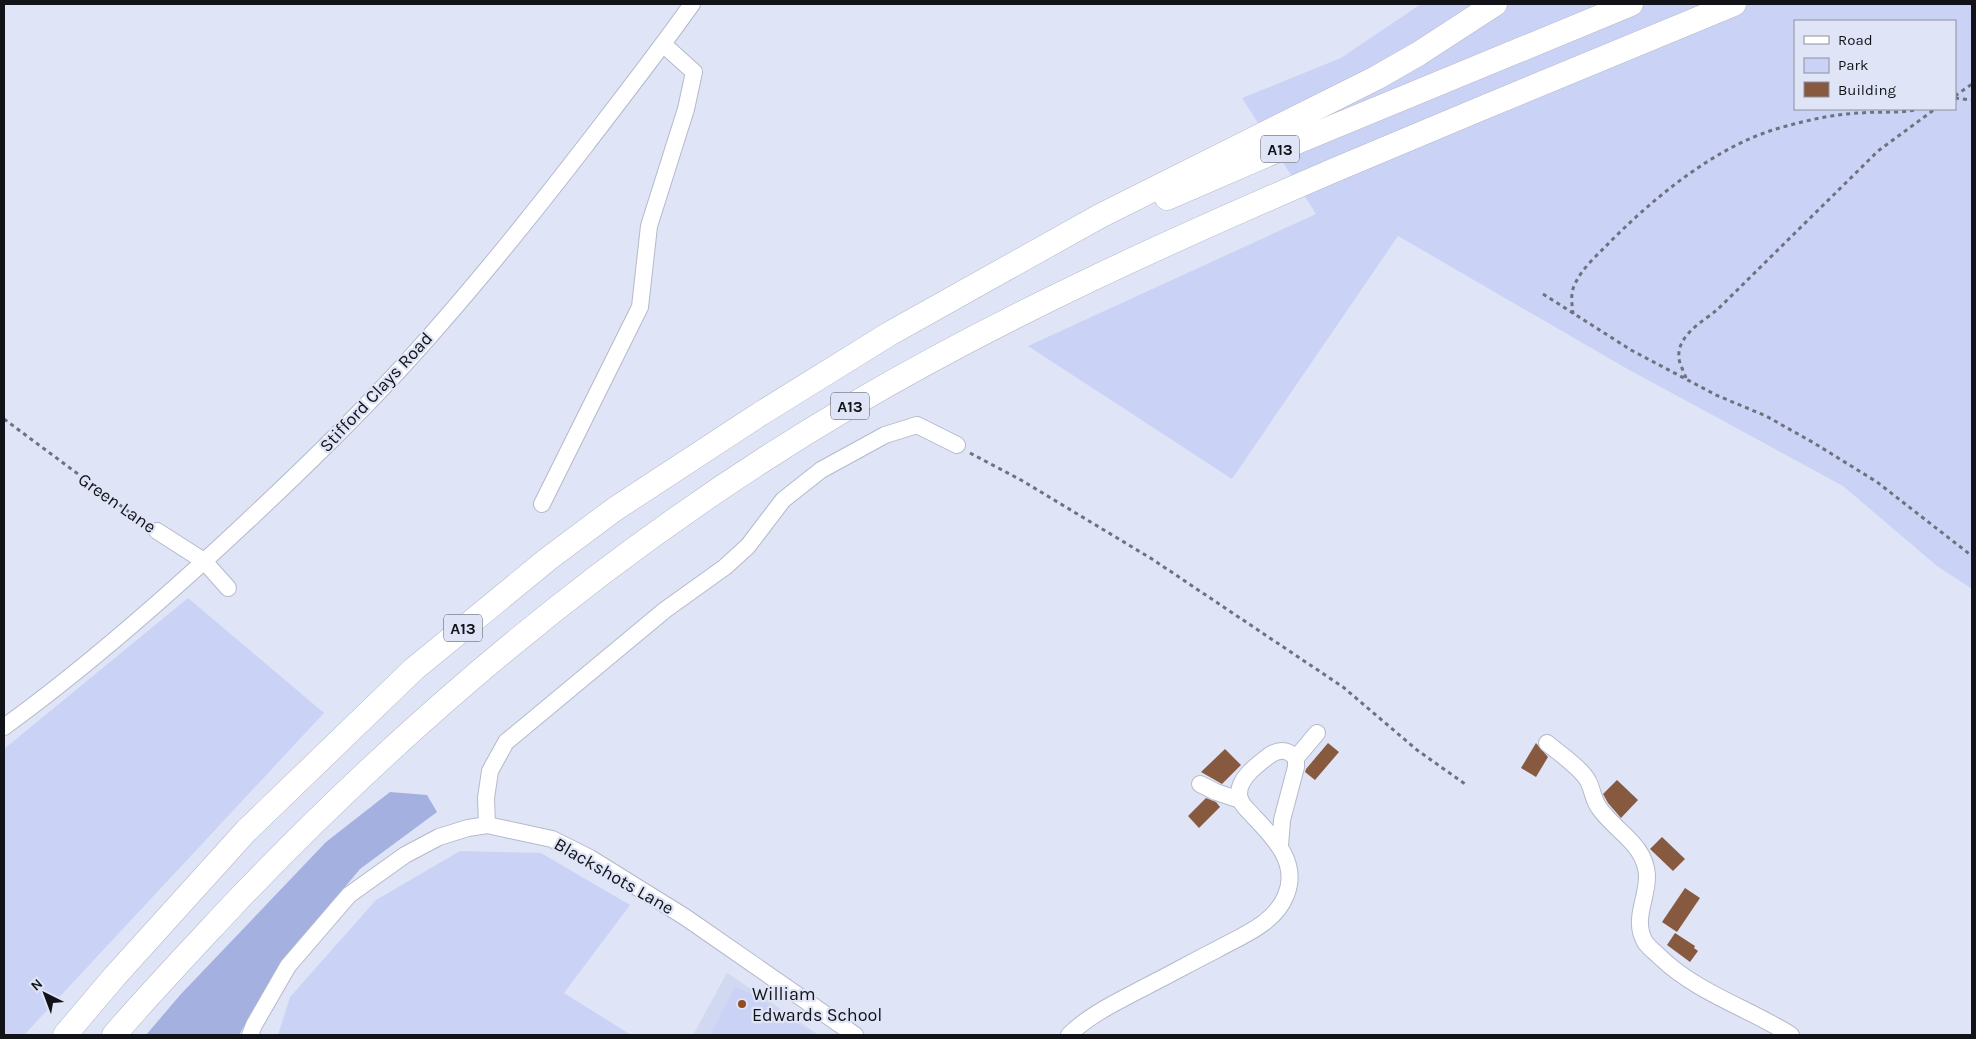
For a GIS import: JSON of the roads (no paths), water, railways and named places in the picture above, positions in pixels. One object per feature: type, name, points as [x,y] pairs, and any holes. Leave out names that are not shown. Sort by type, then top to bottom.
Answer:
[{"type":"highway","points":[[935,309],[1108,212],[1376,78],[1418,54],[1495,4]]},
{"type":"highway","name":"A13","points":[[65,1035],[115,976],[246,831],[414,669],[555,553],[615,509],[688,460],[832,368],[935,309],[1140,210],[1221,174],[1631,4]]},
{"type":"highway","name":"A13","points":[[114,1035],[202,937],[278,858],[421,721],[496,656],[641,544],[781,449],[854,404],[928,363],[1124,262],[1395,145],[1734,4]]},
{"type":"street","name":"Stifford Clays Road","points":[[4,727],[109,645],[204,561],[373,399],[433,333],[532,215],[664,45],[692,4]]},
{"type":"street","points":[[542,504],[640,308],[649,226],[686,109],[694,72],[664,45]]},
{"type":"street","points":[[488,825],[486,798],[490,771],[506,742],[665,610],[725,567],[748,546],[782,500],[821,470],[885,435],[917,425],[957,446]]},
{"type":"street","name":"Green Lane","points":[[158,531],[204,561],[228,588]]},
{"type":"street","points":[[1280,846],[1282,820],[1296,767],[1296,758],[1317,733]]},
{"type":"street","points":[[1547,743],[1588,781],[1600,810],[1635,845],[1644,859],[1647,876],[1640,921],[1645,942],[1682,976],[1767,1020],[1791,1035]]},
{"type":"street","points":[[1240,800],[1242,782],[1249,773],[1271,754],[1281,750],[1289,752],[1296,758]]},
{"type":"street","points":[[1069,1035],[1105,1008],[1234,940],[1270,918],[1280,907],[1289,887],[1290,877],[1288,865],[1280,846],[1240,800],[1200,784]]},
{"type":"street","name":"Blackshots Lane","points":[[250,1035],[288,966],[349,895],[405,854],[439,837],[468,828],[488,825],[552,839],[590,858],[686,918],[855,1035]]},
{"type":"place","name":"William Edwards School","points":[[742,1004]]}]
